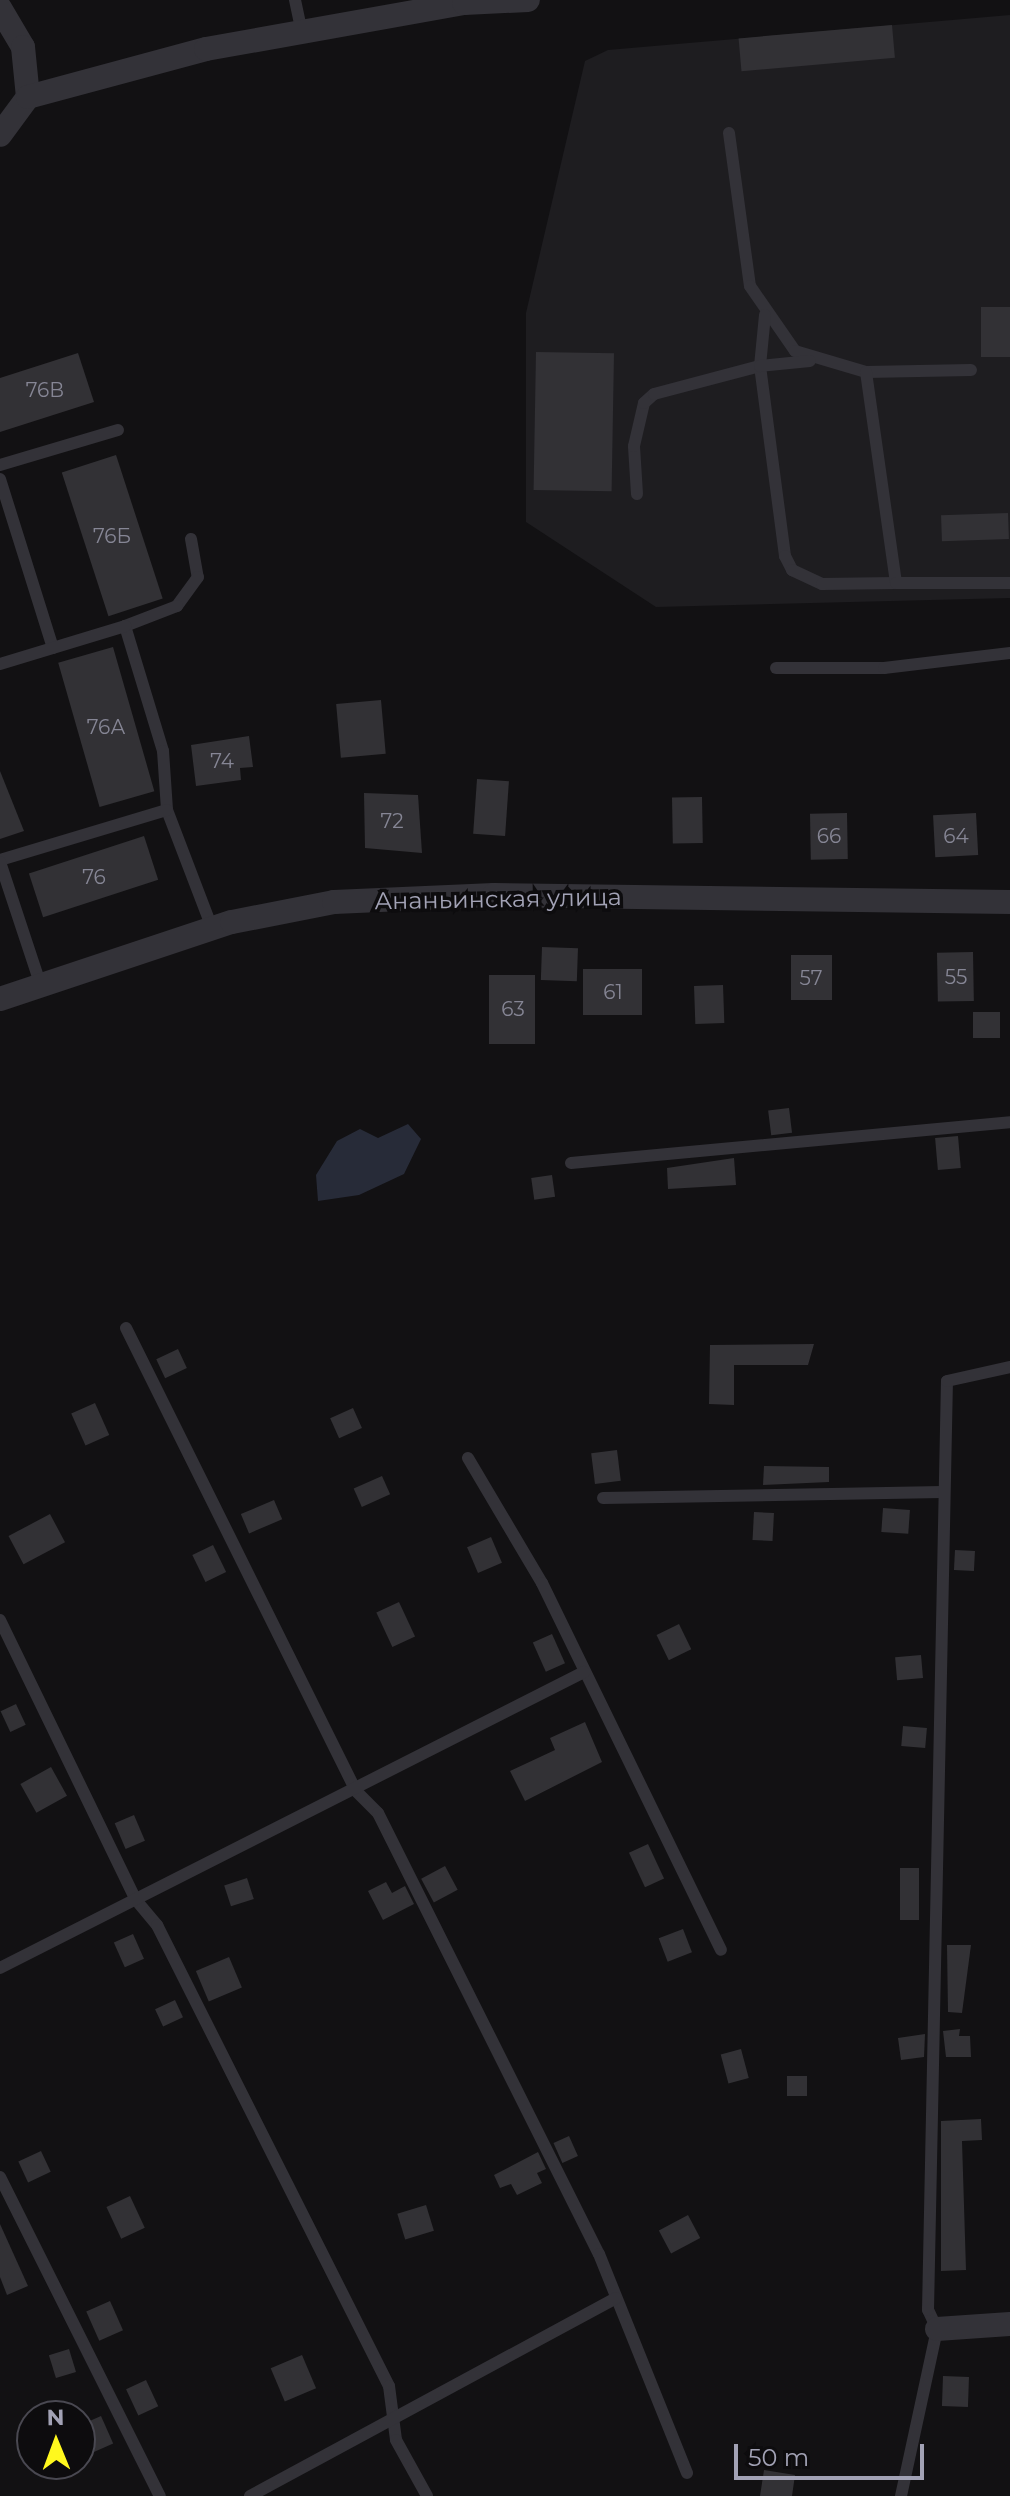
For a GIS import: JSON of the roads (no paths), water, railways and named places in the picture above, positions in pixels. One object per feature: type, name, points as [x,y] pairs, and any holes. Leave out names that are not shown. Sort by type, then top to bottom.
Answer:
[{"type":"street","points":[[0,135],[28,97],[302,32],[464,1],[528,0]]},
{"type":"street","points":[[0,8],[23,47],[28,97]]},
{"type":"street","name":"Ананьинская улица","points":[[0,999],[212,928],[334,902],[401,897],[1010,902]]},
{"type":"street","points":[[937,2329],[1010,2324]]},
{"type":"lane","points":[[295,0],[302,32]]},
{"type":"lane","points":[[729,133],[750,286],[765,315],[810,361]]},
{"type":"lane","points":[[765,315],[760,366],[777,530],[792,570],[822,584],[1010,583]]},
{"type":"lane","points":[[637,494],[634,446],[644,403],[760,366],[810,361],[866,372],[971,370]]},
{"type":"lane","points":[[866,372],[896,583]]},
{"type":"lane","points":[[0,465],[118,430]]},
{"type":"lane","points":[[0,479],[53,648]]},
{"type":"lane","points":[[0,664],[125,626],[177,606],[198,577],[191,539]]},
{"type":"lane","points":[[125,626],[163,751],[167,810],[212,928]]},
{"type":"lane","points":[[776,668],[884,668],[1010,653]]},
{"type":"lane","points":[[41,986],[0,861],[167,810]]},
{"type":"lane","points":[[571,1163],[1010,1122]]},
{"type":"lane","points":[[126,1328],[356,1791],[378,1813],[616,2298],[687,2473]]},
{"type":"lane","points":[[901,2496],[937,2329],[928,2310],[942,1492],[947,1381],[1010,1367]]},
{"type":"lane","points":[[468,1458],[584,1672],[721,1950]]},
{"type":"lane","points":[[603,1498],[942,1492]]},
{"type":"lane","points":[[0,1620],[136,1900],[157,1925],[397,2415],[396,2440],[427,2496]]},
{"type":"lane","points":[[0,1968],[356,1791],[584,1672]]},
{"type":"lane","points":[[0,2177],[160,2496]]},
{"type":"lane","points":[[250,2496],[616,2298]]},
{"type":"water","points":[[408,1124],[421,1139],[404,1174],[359,1195],[318,1201],[316,1175],[337,1141],[360,1129],[378,1138]]}]
